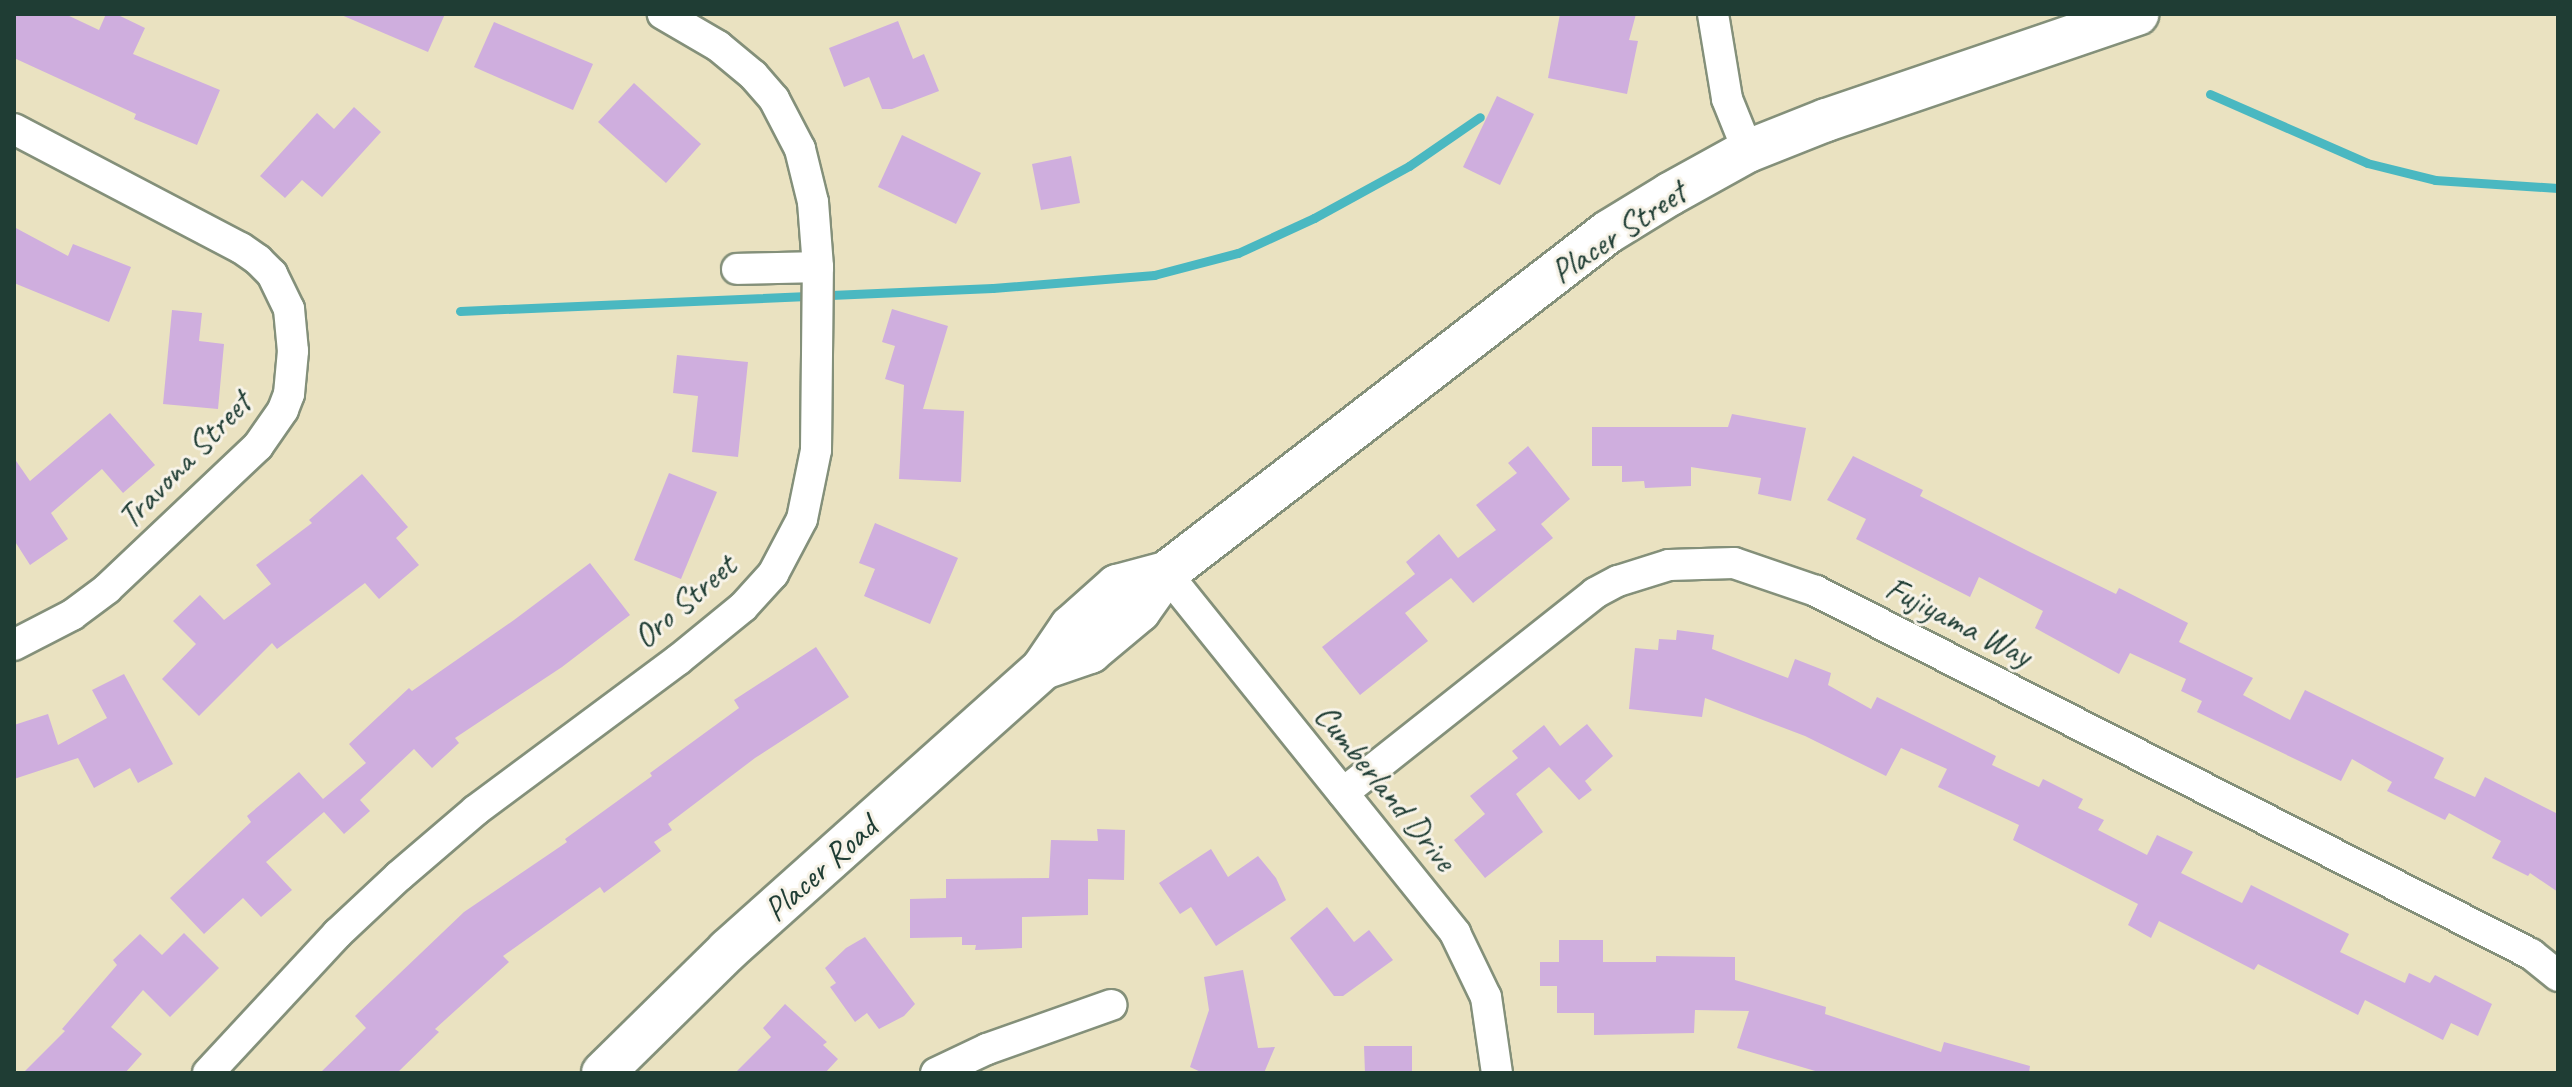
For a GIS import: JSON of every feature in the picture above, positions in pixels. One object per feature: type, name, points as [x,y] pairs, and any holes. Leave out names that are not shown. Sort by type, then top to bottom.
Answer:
[{"type":"main road","name":"Placer Street","points":[[1166,573],[1608,232],[1748,151],[1953,74],[2137,14]]},
{"type":"main road","name":"Placer Road","points":[[603,1073],[728,950],[1043,668],[1071,627],[1117,586],[1166,573]]},
{"type":"street","name":"Oro Street","points":[[208,1073],[337,934],[387,886],[476,810],[720,628],[773,574],[802,519],[814,466],[818,267],[813,202],[800,149],[774,99],[753,75],[718,46],[663,14]]},
{"type":"street","points":[[1713,14],[1727,99],[1748,151]]},
{"type":"street","name":"Travona Street","points":[[14,129],[241,248],[258,260],[272,274],[289,309],[293,351],[289,394],[283,410],[258,446],[107,589],[72,615],[14,645]]},
{"type":"street","points":[[737,269],[818,267]]},
{"type":"street","name":"Fujiyama Way","points":[[1343,793],[1595,593],[1618,581],[1669,565],[1734,563],[1758,569],[1830,598],[2531,954],[2558,976]]},
{"type":"street","name":"Cumberland Drive","points":[[1166,573],[1455,933],[1469,956],[1488,1005],[1497,1073]]},
{"type":"street","points":[[936,1073],[987,1049],[1111,1005]]},
{"type":"building","points":[[14,14],[65,14],[99,30],[106,14],[116,14],[145,28],[133,54],[220,90],[197,145],[134,119],[136,114],[14,58]]},
{"type":"building","points":[[339,14],[445,14],[428,52]]},
{"type":"building","points":[[1560,14],[1636,14],[1629,40],[1638,41],[1627,94],[1548,78]]},
{"type":"building","points":[[898,21],[913,59],[924,54],[939,91],[892,109],[882,109],[869,77],[844,87],[829,48]]},
{"type":"building","points":[[494,22],[593,64],[573,110],[474,67]]},
{"type":"building","points":[[634,83],[701,144],[666,183],[598,122]]},
{"type":"building","points":[[1497,96],[1534,114],[1500,185],[1463,167]]},
{"type":"building","points":[[354,107],[381,132],[322,197],[302,180],[285,198],[260,176],[317,113],[334,129]]},
{"type":"building","points":[[902,135],[981,173],[956,224],[878,187]]},
{"type":"building","points":[[1071,156],[1080,203],[1041,210],[1032,164]]},
{"type":"building","points":[[14,227],[68,256],[73,244],[131,267],[109,322],[14,283]]},
{"type":"building","points":[[892,309],[948,326],[923,409],[964,411],[961,482],[899,479],[904,385],[885,379],[895,346],[882,342]]},
{"type":"building","points":[[172,310],[202,313],[199,341],[224,344],[218,409],[163,404]]},
{"type":"building","points":[[677,355],[748,362],[738,457],[692,452],[698,396],[673,393]]},
{"type":"building","points":[[110,413],[155,465],[123,493],[102,469],[51,513],[68,539],[30,565],[14,540],[14,458],[30,481]]},
{"type":"building","points":[[1732,414],[1806,428],[1791,501],[1758,494],[1761,478],[1691,467],[1691,486],[1645,488],[1644,481],[1622,482],[1622,466],[1592,466],[1592,427],[1728,427]]},
{"type":"building","points":[[1528,446],[1570,499],[1541,524],[1553,538],[1473,603],[1451,578],[1405,613],[1428,641],[1360,695],[1322,647],[1415,574],[1406,562],[1439,534],[1458,558],[1496,530],[1476,505],[1517,473],[1508,463]]},
{"type":"building","points":[[1853,456],[1923,490],[1920,496],[2024,549],[2116,594],[2119,588],[2188,623],[2179,642],[2253,678],[2243,695],[2290,720],[2305,690],[2444,758],[2434,778],[2475,797],[2485,777],[2558,814],[2558,892],[2530,873],[2528,876],[2492,858],[2501,841],[2449,813],[2445,820],[2387,791],[2392,782],[2352,759],[2341,781],[2197,712],[2202,701],[2181,691],[2186,679],[2130,653],[2119,674],[2035,628],[2043,611],[1979,577],[1970,597],[1856,539],[1866,519],[1827,500]]},
{"type":"building","points":[[669,473],[717,492],[681,579],[634,560]]},
{"type":"building","points":[[362,474],[408,527],[396,538],[419,565],[379,599],[365,583],[277,649],[272,643],[199,716],[162,679],[196,644],[173,621],[200,595],[224,620],[271,584],[256,565],[312,523],[309,520]]},
{"type":"building","points":[[875,523],[958,558],[930,624],[864,596],[875,569],[859,563]]},
{"type":"building","points":[[590,563],[630,615],[562,667],[455,738],[459,743],[432,768],[414,749],[360,800],[370,811],[344,834],[324,812],[266,862],[292,890],[261,917],[243,898],[204,934],[170,898],[251,822],[247,816],[299,772],[323,799],[366,763],[349,744],[409,688],[412,691]]},
{"type":"building","points":[[1677,630],[1714,635],[1712,649],[1788,678],[1795,659],[1831,673],[1828,685],[1871,709],[1877,697],[1996,756],[1992,765],[2039,787],[2043,779],[2083,799],[2078,808],[2104,820],[2098,830],[2147,855],[2157,835],[2193,852],[2181,873],[2242,903],[2251,885],[2349,934],[2340,952],[2405,983],[2409,973],[2430,983],[2435,975],[2492,1004],[2478,1036],[2451,1023],[2443,1040],[2365,1000],[2358,1015],[2258,964],[2254,970],[2159,921],[2151,938],[2128,925],[2138,904],[2013,840],[2019,825],[1938,787],[1947,769],[1901,748],[1886,776],[1805,736],[1705,698],[1702,717],[1629,709],[1635,648],[1658,650],[1659,639],[1676,640]]},
{"type":"building","points":[[816,647],[849,697],[755,758],[668,824],[672,830],[654,842],[661,851],[604,893],[600,887],[503,956],[509,962],[435,1029],[439,1032],[397,1073],[320,1073],[366,1028],[355,1016],[464,912],[567,842],[565,839],[739,708],[734,700]]},
{"type":"building","points":[[124,674],[173,764],[138,783],[130,768],[94,788],[78,758],[14,779],[14,725],[48,714],[58,745],[107,718],[92,690]]},
{"type":"building","points":[[1587,724],[1613,756],[1585,781],[1592,790],[1579,800],[1549,767],[1516,794],[1543,832],[1485,878],[1454,840],[1485,814],[1470,796],[1518,758],[1512,751],[1544,725],[1560,746]]},
{"type":"building","points":[[1097,829],[1125,830],[1124,880],[1088,879],[1088,915],[1022,917],[1022,948],[975,950],[976,945],[962,945],[962,937],[910,938],[910,899],[946,898],[946,879],[1049,878],[1051,840],[1098,841]]},
{"type":"building","points":[[1211,849],[1228,877],[1258,856],[1276,878],[1286,900],[1216,946],[1191,907],[1180,914],[1159,883]]},
{"type":"building","points":[[1327,907],[1354,942],[1369,930],[1393,960],[1343,996],[1334,996],[1290,938]]},
{"type":"building","points":[[184,933],[219,968],[170,1017],[143,990],[111,1027],[142,1054],[125,1073],[23,1073],[65,1031],[62,1029],[117,965],[113,960],[140,934],[162,955]]},
{"type":"building","points":[[865,937],[915,1004],[904,1016],[879,1029],[867,1013],[855,1022],[830,987],[836,983],[825,968],[846,948]]},
{"type":"building","points":[[1559,940],[1603,940],[1603,962],[1656,962],[1656,956],[1735,957],[1735,980],[1826,1007],[1825,1014],[1941,1052],[1944,1042],[2030,1066],[2029,1073],[1822,1073],[1737,1048],[1749,1011],[1695,1010],[1694,1033],[1594,1035],[1594,1013],[1557,1013],[1557,986],[1540,986],[1540,962],[1559,962]]},
{"type":"building","points":[[1243,970],[1258,1048],[1275,1047],[1264,1073],[1203,1073],[1190,1067],[1209,1010],[1204,977]]},
{"type":"building","points":[[785,1004],[827,1042],[823,1045],[838,1059],[825,1073],[735,1073],[771,1037],[763,1028]]},
{"type":"building","points":[[1364,1046],[1412,1046],[1412,1073],[1365,1073]]},
{"type":"waterway","points":[[2210,94],[2367,163],[2435,180],[2558,188]]},
{"type":"waterway","points":[[460,311],[993,288],[1154,275],[1238,253],[1314,218],[1409,166],[1480,117]]}]
